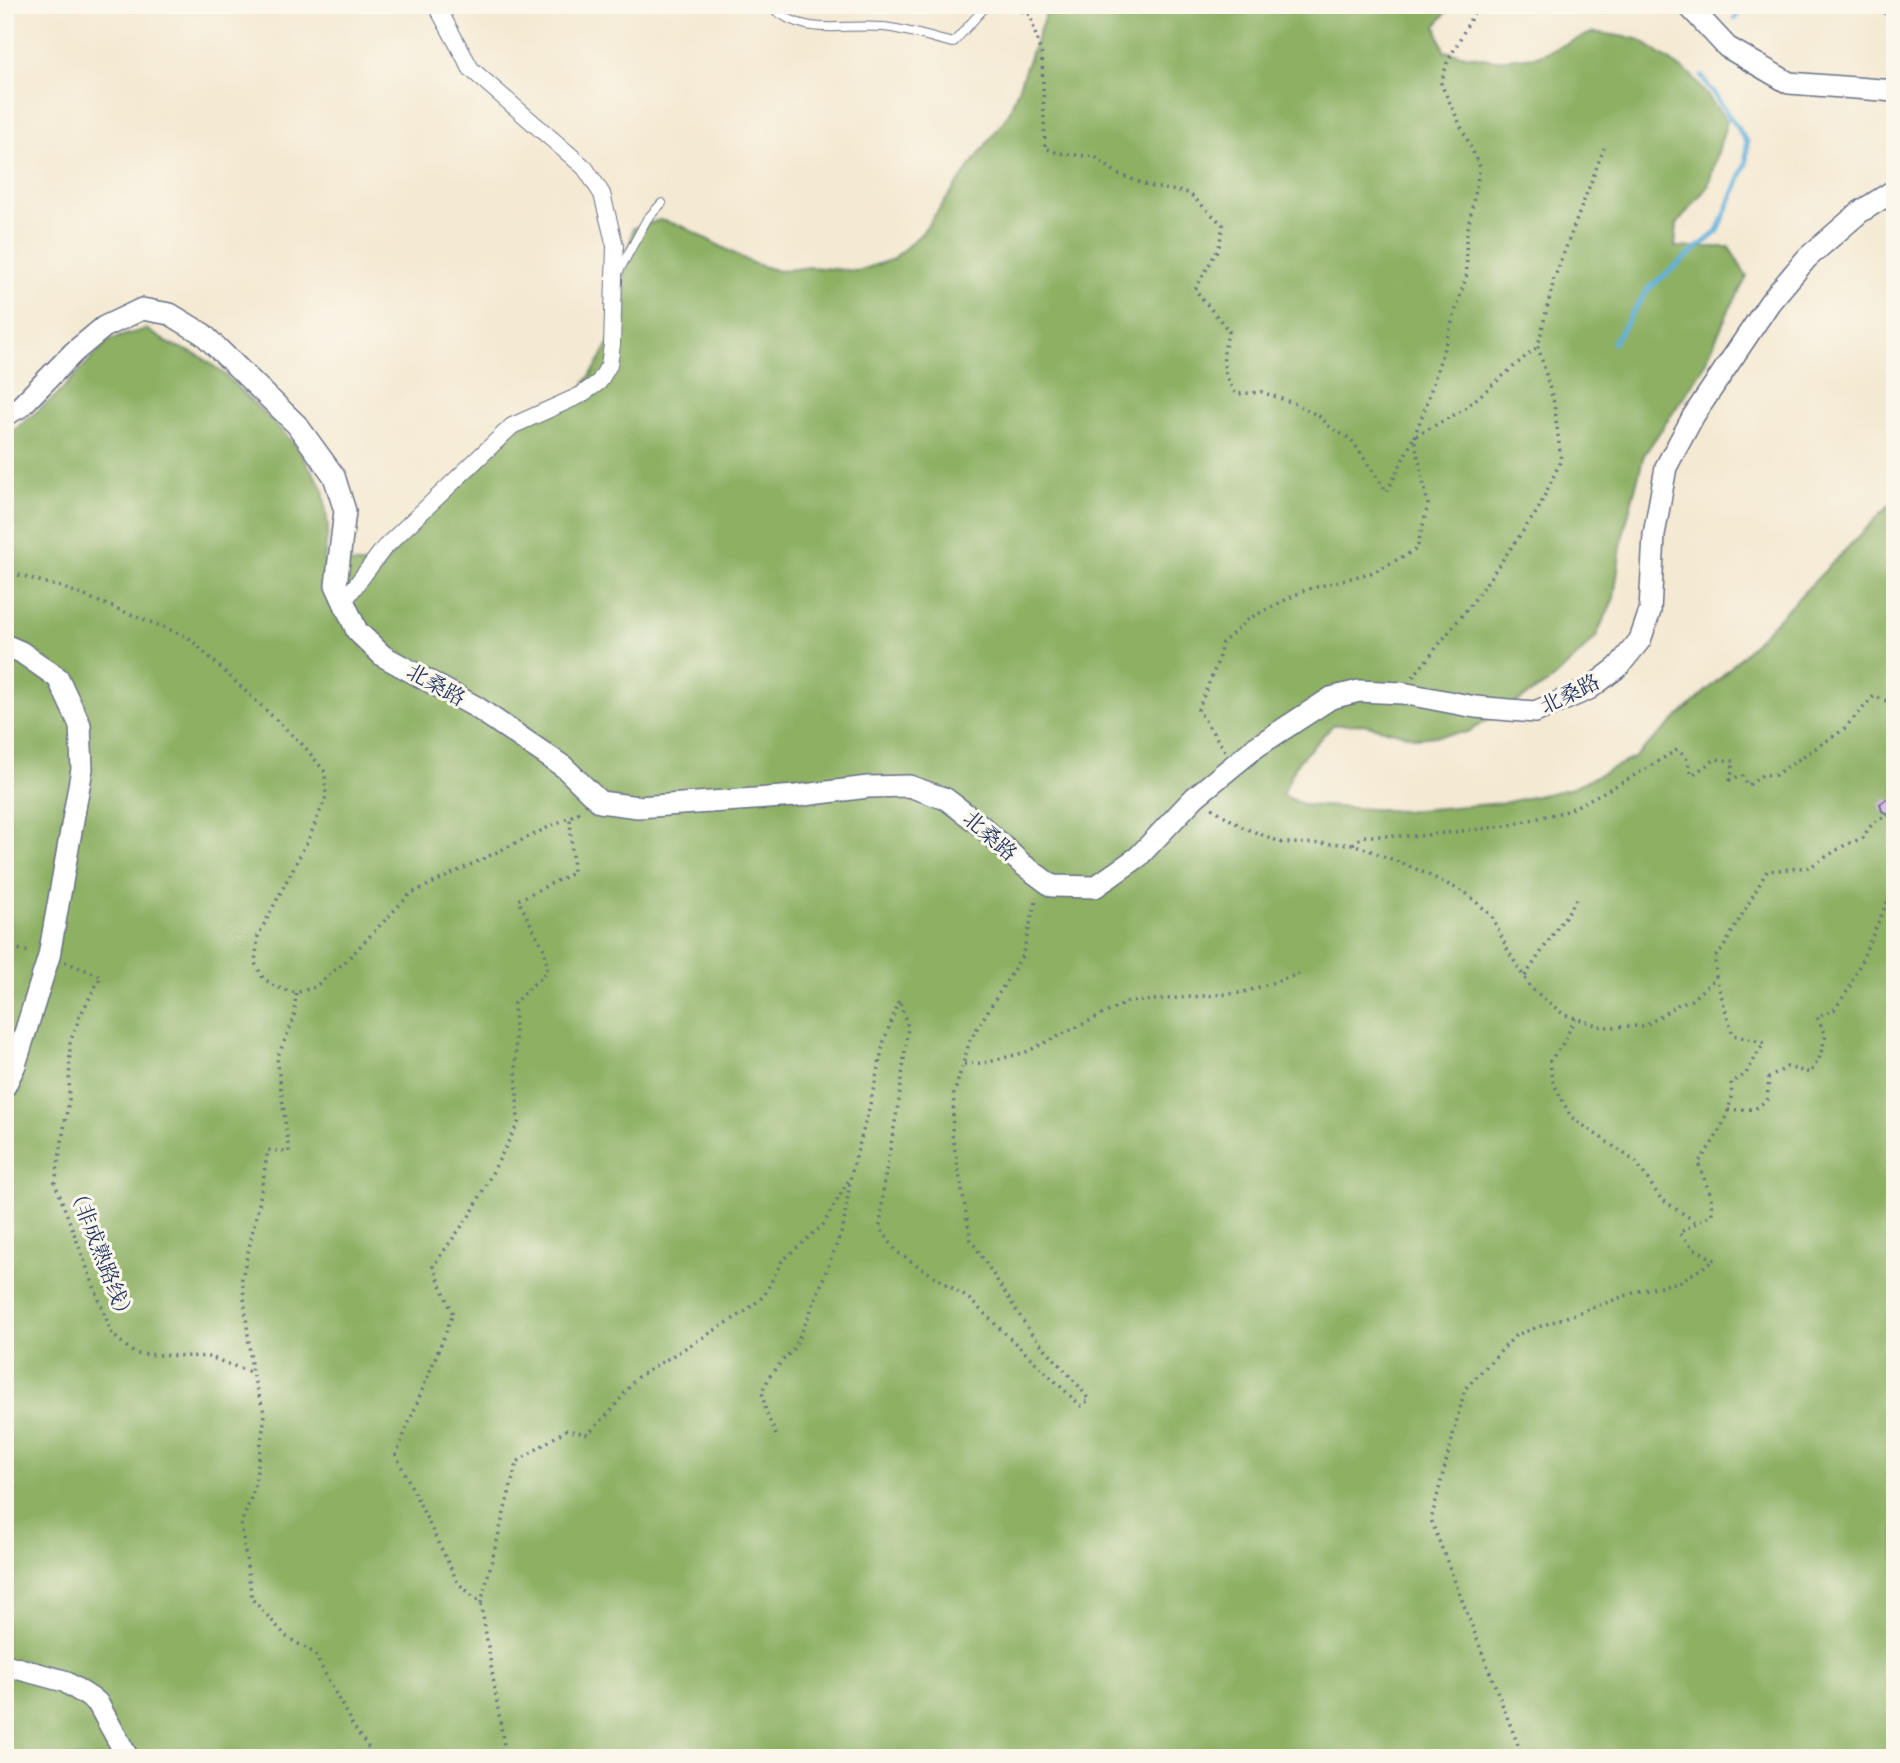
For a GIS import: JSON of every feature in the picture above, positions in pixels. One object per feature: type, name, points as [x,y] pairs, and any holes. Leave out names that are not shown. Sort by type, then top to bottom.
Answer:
[{"type":"street","points":[[344,601],[384,548],[512,426],[580,395],[599,382],[608,365],[612,345],[615,246],[602,194],[585,168],[471,69],[436,5]]},
{"type":"street","points":[[1688,5],[1727,47],[1789,83],[1895,91]]},
{"type":"street","points":[[1886,5],[1895,12]]},
{"type":"street","name":"北桑路","points":[[5,415],[20,407],[74,352],[104,327],[142,309],[170,314],[203,334],[297,425],[334,476],[345,512],[337,585],[357,631],[383,656],[476,707],[564,767],[600,802],[638,807],[796,796],[868,787],[909,786],[946,799],[1052,886],[1095,887],[1138,857],[1195,797],[1255,747],[1331,698],[1359,691],[1402,693],[1475,707],[1535,712],[1589,689],[1619,667],[1640,640],[1650,611],[1654,535],[1666,467],[1694,415],[1770,302],[1807,258],[1860,212],[1895,190]]},
{"type":"street","points":[[5,645],[21,652],[58,678],[80,725],[82,769],[49,956],[15,1065],[5,1086]]},
{"type":"street","points":[[5,1665],[64,1681],[97,1702],[128,1758]]},
{"type":"lane","points":[[768,5],[780,16],[821,29],[884,27],[953,43],[987,5]]},
{"type":"lane","points":[[614,279],[647,219],[662,203]]},
{"type":"path","points":[[1009,5],[1030,15],[1042,57],[1045,148],[1095,157],[1118,174],[1153,187],[1189,193],[1223,225],[1219,247],[1195,290],[1229,331],[1223,351],[1225,378],[1237,394],[1262,392],[1296,404],[1320,417],[1332,429],[1350,439],[1387,492],[1426,406],[1467,274],[1465,238],[1480,167],[1441,84],[1447,63],[1478,5]]},
{"type":"path","points":[[1402,693],[1420,665],[1472,603],[1538,510],[1560,460],[1554,404],[1538,345],[1554,279],[1604,148]]},
{"type":"path","points":[[1414,437],[1463,410],[1538,345]]},
{"type":"path","points":[[1234,765],[1198,710],[1218,661],[1222,643],[1250,618],[1305,590],[1374,572],[1417,549],[1428,505],[1414,437]]},
{"type":"path","points":[[5,571],[67,590],[188,637],[304,746],[325,772],[326,797],[309,838],[258,936],[255,963],[263,978],[276,988],[296,993],[315,988],[346,961],[410,894],[600,802]]},
{"type":"path","points":[[1353,844],[1363,836],[1419,836],[1506,826],[1567,811],[1677,750],[1686,757],[1692,775],[1716,759],[1734,761],[1730,780],[1742,775],[1748,786],[1762,775],[1775,775],[1799,761],[1843,730],[1874,696],[1895,702]]},
{"type":"path","points":[[1195,797],[1242,827],[1283,843],[1353,844],[1414,868],[1466,893],[1492,916],[1508,951],[1531,988],[1563,1014],[1602,1027],[1645,1026],[1690,1000],[1716,978]]},
{"type":"path","points":[[1523,1758],[1431,1520],[1465,1389],[1516,1335],[1639,1291],[1679,1282],[1716,1260],[1693,1248],[1679,1233],[1712,1214],[1711,1195],[1698,1163],[1720,1129],[1728,1110],[1733,1096],[1731,1082],[1745,1075],[1764,1043],[1733,1035],[1716,978],[1715,957],[1722,950],[1767,871],[1810,867],[1845,845],[1863,838],[1869,827],[1881,817],[1895,815]]},
{"type":"path","points":[[481,1603],[458,1583],[396,1455],[453,1314],[433,1266],[472,1212],[518,1123],[514,1003],[547,971],[545,951],[518,900],[573,873],[570,817]]},
{"type":"path","points":[[1728,1110],[1755,1109],[1767,1100],[1769,1078],[1787,1067],[1810,1073],[1819,1059],[1826,1035],[1816,1017],[1834,1010],[1850,987],[1895,884]]},
{"type":"path","points":[[776,1435],[766,1412],[762,1392],[771,1374],[794,1348],[844,1228],[851,1175],[884,1041],[899,1000],[908,1027],[899,1100],[884,1183],[880,1228],[897,1252],[969,1298],[1081,1406],[1089,1400],[1031,1333],[971,1240],[952,1134],[954,1094],[970,1040],[1022,956],[1038,893],[1052,886]]},
{"type":"path","points":[[1524,977],[1579,897]]},
{"type":"path","points":[[5,946],[49,956]]},
{"type":"path","name":"（非成熟路线）","points":[[49,956],[102,976],[81,1014],[70,1042],[69,1099],[55,1183],[112,1334],[135,1354],[210,1357],[252,1373]]},
{"type":"path","points":[[963,1064],[985,1063],[1026,1052],[1128,1002],[1241,993],[1299,974]]},
{"type":"path","points":[[296,993],[294,1019],[277,1058],[289,1152],[268,1150],[242,1278],[252,1373],[265,1415],[254,1490],[241,1524],[252,1599],[287,1637],[314,1653],[353,1726],[376,1758]]},
{"type":"path","points":[[1575,1018],[1564,1042],[1550,1061],[1552,1080],[1571,1117],[1636,1162],[1661,1199],[1696,1222]]},
{"type":"path","points":[[502,1758],[503,1746],[481,1603],[517,1462],[566,1430],[588,1434],[611,1411],[636,1378],[743,1313],[764,1296],[782,1261],[823,1225],[851,1175]]},
{"type":"green space","points":[[1049,5],[1451,5],[1436,26],[1444,51],[1494,60],[1537,56],[1594,32],[1638,39],[1691,75],[1727,121],[1708,186],[1677,224],[1675,247],[1729,247],[1747,277],[1702,370],[1644,455],[1622,539],[1614,598],[1595,639],[1551,681],[1468,732],[1418,738],[1363,724],[1333,725],[1297,763],[1282,795],[1304,805],[1403,811],[1503,803],[1569,789],[1634,758],[1720,678],[1895,499],[1895,1758],[5,1758],[5,435],[57,395],[109,340],[146,329],[168,343],[200,356],[224,374],[293,442],[323,488],[328,528],[324,561],[383,566],[502,433],[576,396],[612,338],[633,228],[660,220],[682,226],[752,263],[779,271],[810,267],[858,271],[893,259],[921,234],[1009,113]]},
{"type":"building","points":[[1887,799],[1895,803],[1895,812],[1889,815],[1882,811],[1880,804]]},
{"type":"waterway","points":[[1735,19],[1742,5]]},
{"type":"waterway","points":[[1613,343],[1648,289],[1718,231],[1746,163],[1747,142],[1702,77]]}]
